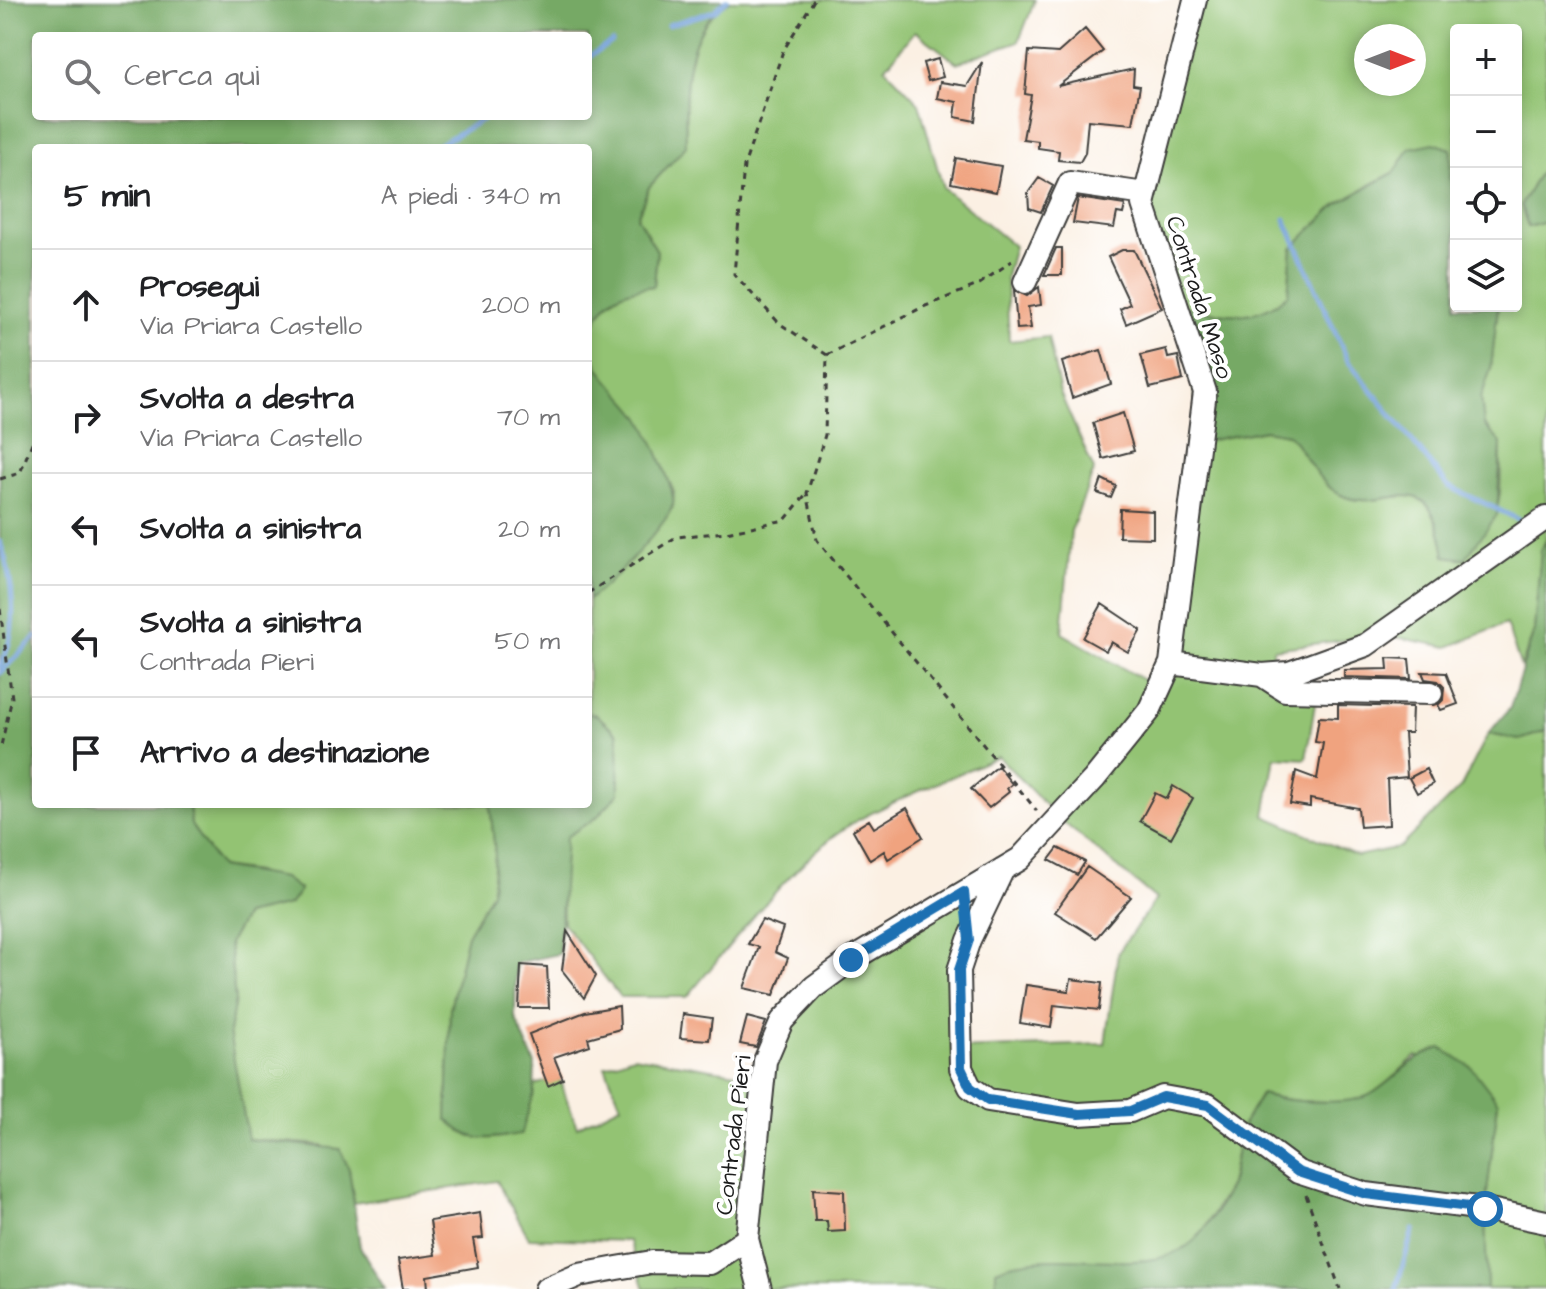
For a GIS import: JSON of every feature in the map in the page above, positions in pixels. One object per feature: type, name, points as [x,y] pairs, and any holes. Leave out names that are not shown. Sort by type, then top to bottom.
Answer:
[{"type":"street","name":"Contrada Maso","points":[[1049,827],[1149,711],[1171,663],[1205,392],[1143,204],[1195,0]]},
{"type":"street","points":[[1025,282],[1070,183],[1145,194]]},
{"type":"street","points":[[1171,663],[1262,675],[1289,673],[1366,645],[1546,518]]},
{"type":"street","points":[[1262,675],[1285,690],[1431,693]]},
{"type":"street","name":"Contrada Pieri","points":[[747,1239],[765,1061],[782,1021],[814,987],[851,960],[1020,859],[1049,827]]},
{"type":"street","points":[[1003,869],[969,940],[959,970],[961,1068],[970,1087],[988,1100],[1079,1114],[1130,1111],[1163,1097],[1208,1105],[1298,1172],[1366,1194],[1485,1209],[1546,1222]]},
{"type":"street","points":[[964,892],[969,940]]},
{"type":"street","points":[[546,1289],[579,1275],[652,1262],[710,1263],[747,1239],[760,1289]]},
{"type":"path","points":[[814,0],[783,51],[744,166],[734,274],[779,323],[827,355]]},
{"type":"path","points":[[827,355],[923,307],[978,285],[1012,260]]},
{"type":"path","points":[[592,590],[676,537],[726,532],[785,520],[807,493],[825,435],[827,355]]},
{"type":"path","points":[[0,479],[20,473],[32,443]]},
{"type":"path","points":[[807,493],[817,540],[1049,827]]},
{"type":"path","points":[[0,609],[12,698],[0,750]]},
{"type":"path","points":[[1298,1172],[1340,1289]]},
{"type":"green space","points":[[0,0],[731,0],[714,12],[694,46],[686,86],[686,146],[649,187],[637,217],[657,251],[654,286],[629,290],[612,299],[592,329],[592,144],[32,144],[32,808],[189,808],[191,825],[220,867],[284,878],[300,890],[289,905],[245,915],[229,943],[235,1000],[229,1032],[248,1139],[340,1149],[349,1169],[360,1247],[385,1289],[0,1289]]},
{"type":"green space","points":[[731,0],[1035,0],[1019,41],[957,63],[915,31],[885,68],[919,103],[943,188],[1014,246],[1006,277],[1009,341],[1048,337],[1060,393],[1094,470],[1071,531],[1062,633],[1161,690],[1205,441],[1265,430],[1288,434],[1318,475],[1341,495],[1359,500],[1405,496],[1418,499],[1429,507],[1438,526],[1445,556],[1489,522],[1496,512],[1499,499],[1501,443],[1484,425],[1481,398],[1491,368],[1497,312],[1522,312],[1522,208],[1528,227],[1546,222],[1546,540],[1541,551],[1534,631],[1521,667],[1506,624],[1448,647],[1385,635],[1273,649],[1275,685],[1316,698],[1306,759],[1275,757],[1265,816],[1357,856],[1400,847],[1461,787],[1488,734],[1520,740],[1546,731],[1546,1289],[1487,1289],[1485,1209],[1498,1102],[1416,1056],[1384,1085],[1363,1097],[1318,1102],[1261,1094],[1241,1129],[1230,1185],[1203,1231],[1184,1254],[1156,1263],[996,1270],[996,1289],[645,1289],[629,1241],[529,1238],[497,1181],[354,1203],[349,1169],[322,1145],[247,1139],[229,1032],[235,1000],[229,943],[245,915],[289,905],[257,872],[220,867],[191,825],[189,808],[490,808],[495,854],[492,892],[467,935],[450,1009],[447,1119],[534,1094],[534,1085],[559,1078],[577,1127],[621,1105],[605,1066],[633,1056],[766,1078],[803,997],[950,902],[978,907],[955,1049],[1105,1044],[1118,953],[1156,899],[1057,817],[998,756],[875,811],[836,834],[768,901],[687,997],[620,997],[563,923],[562,871],[566,837],[597,817],[597,715],[592,714],[592,597],[619,573],[673,507],[674,492],[640,417],[594,365],[592,330],[600,309],[625,289],[654,286],[657,251],[637,218],[649,187],[686,146],[686,86],[694,46],[714,12]]},
{"type":"green space","points":[[1180,0],[1546,0],[1546,161],[1522,203],[1522,24],[1450,24],[1450,149],[1411,148],[1395,172],[1370,185],[1292,248],[1288,294],[1275,304],[1248,314],[1220,313],[1175,305],[1145,206],[1194,12]]},
{"type":"green space","points":[[1434,143],[1450,149],[1450,312],[1497,312],[1491,368],[1481,398],[1484,425],[1501,443],[1497,515],[1465,559],[1445,556],[1438,525],[1429,507],[1418,498],[1405,496],[1359,500],[1341,495],[1318,475],[1288,434],[1265,430],[1205,441],[1175,305],[1220,313],[1248,314],[1275,304],[1288,294],[1292,248],[1337,204],[1395,172],[1410,148]]},
{"type":"green space","points":[[1546,161],[1546,222],[1528,227],[1522,203]]},
{"type":"green space","points":[[592,353],[602,373],[638,414],[666,473],[673,497],[669,514],[660,526],[592,597]]},
{"type":"green space","points":[[1546,540],[1546,731],[1520,740],[1488,734],[1510,708],[1534,631],[1541,550]]},
{"type":"green space","points":[[592,714],[597,715],[618,734],[619,793],[597,817],[566,837],[559,954],[516,963],[515,1017],[535,1064],[534,1094],[521,1134],[481,1138],[464,1133],[447,1119],[450,1009],[467,935],[492,892],[495,854],[490,808],[592,808]]},
{"type":"green space","points":[[1441,1048],[1471,1067],[1498,1102],[1485,1209],[1487,1289],[996,1289],[996,1270],[1023,1262],[1051,1259],[1135,1261],[1160,1258],[1183,1249],[1202,1232],[1224,1197],[1232,1178],[1243,1126],[1262,1094],[1318,1102],[1363,1097],[1383,1086],[1404,1068]]},
{"type":"building","points":[[1085,29],[1103,51],[1058,86],[1134,69],[1133,85],[1140,86],[1133,124],[1088,120],[1085,153],[1080,162],[1058,160],[1059,151],[1038,148],[1038,141],[1023,139],[1031,95],[1025,94],[1029,51],[1058,53]]},
{"type":"building","points":[[938,59],[943,77],[928,81],[923,63]]},
{"type":"building","points":[[982,62],[975,121],[955,117],[957,102],[937,98],[940,82],[967,86]]},
{"type":"building","points":[[956,158],[1001,166],[996,192],[951,183]]},
{"type":"building","points":[[1039,178],[1053,186],[1041,212],[1029,208],[1028,193]]},
{"type":"building","points":[[1078,198],[1125,205],[1123,214],[1117,213],[1114,228],[1073,223]]},
{"type":"building","points":[[1056,248],[1062,248],[1062,275],[1044,275]]},
{"type":"building","points":[[1122,250],[1134,250],[1162,308],[1126,324],[1120,309],[1130,304],[1108,257]]},
{"type":"building","points":[[1039,287],[1041,305],[1028,307],[1031,328],[1017,329],[1014,290],[1027,296]]},
{"type":"building","points":[[1166,349],[1168,358],[1178,356],[1183,380],[1150,388],[1141,355]]},
{"type":"building","points":[[1101,350],[1111,384],[1072,398],[1062,362]]},
{"type":"building","points":[[1123,413],[1134,451],[1103,459],[1093,423]]},
{"type":"building","points":[[1102,479],[1116,486],[1111,498],[1097,493]]},
{"type":"building","points":[[1120,509],[1153,511],[1153,538],[1119,537]]},
{"type":"building","points":[[1102,604],[1141,630],[1128,652],[1111,642],[1106,651],[1083,638]]},
{"type":"building","points":[[1387,658],[1409,659],[1411,679],[1344,677],[1344,670],[1388,669]]},
{"type":"building","points":[[1422,672],[1446,673],[1458,704],[1441,710],[1438,705],[1443,700],[1444,687],[1438,681],[1425,679]]},
{"type":"building","points":[[1338,705],[1412,707],[1411,733],[1404,733],[1407,777],[1387,779],[1389,825],[1360,827],[1358,808],[1310,799],[1310,807],[1290,804],[1296,771],[1317,779],[1323,743],[1315,742],[1319,717],[1338,718]]},
{"type":"building","points":[[998,766],[1012,784],[1007,788],[1009,792],[989,808],[971,789]]},
{"type":"building","points":[[1426,769],[1433,784],[1417,793],[1409,778]]},
{"type":"building","points":[[1173,786],[1193,798],[1171,838],[1140,821],[1155,793],[1167,799]]},
{"type":"building","points":[[907,808],[923,837],[888,859],[884,851],[870,860],[853,830],[869,820],[874,828]]},
{"type":"building","points":[[1058,848],[1085,862],[1077,875],[1049,860]]},
{"type":"building","points":[[1087,867],[1131,897],[1096,938],[1055,912]]},
{"type":"building","points":[[762,920],[783,928],[775,952],[788,958],[774,995],[744,988],[759,947],[748,944]]},
{"type":"building","points":[[567,931],[596,976],[584,998],[562,970]]},
{"type":"building","points":[[521,965],[547,967],[549,1008],[519,1008]]},
{"type":"building","points":[[1071,979],[1102,983],[1099,1010],[1054,1005],[1051,1028],[1020,1023],[1026,985],[1069,991]]},
{"type":"building","points":[[619,1006],[620,1029],[588,1038],[590,1045],[554,1057],[563,1079],[548,1086],[529,1034],[585,1012]]},
{"type":"building","points":[[683,1014],[712,1018],[709,1040],[680,1038]]},
{"type":"building","points":[[747,1017],[766,1022],[756,1047],[740,1044]]},
{"type":"building","points":[[813,1189],[844,1191],[845,1231],[828,1232],[827,1221],[815,1221]]},
{"type":"building","points":[[480,1213],[483,1238],[473,1239],[478,1267],[427,1276],[428,1289],[403,1289],[398,1260],[435,1255],[430,1221]]},
{"type":"waterway","points":[[668,25],[714,11],[727,0]]},
{"type":"waterway","points":[[592,54],[612,42]]},
{"type":"waterway","points":[[440,144],[481,120]]},
{"type":"waterway","points":[[1285,219],[1348,361],[1448,486],[1522,521]]},
{"type":"waterway","points":[[0,542],[12,604],[10,637],[0,666]]},
{"type":"waterway","points":[[0,673],[32,641]]},
{"type":"waterway","points":[[1396,1289],[1413,1230]]},
{"type":"route","points":[[851,960],[964,892],[969,940],[959,970],[961,1068],[970,1087],[988,1100],[1079,1114],[1130,1111],[1163,1097],[1208,1105],[1298,1172],[1366,1194],[1485,1209]]}]
